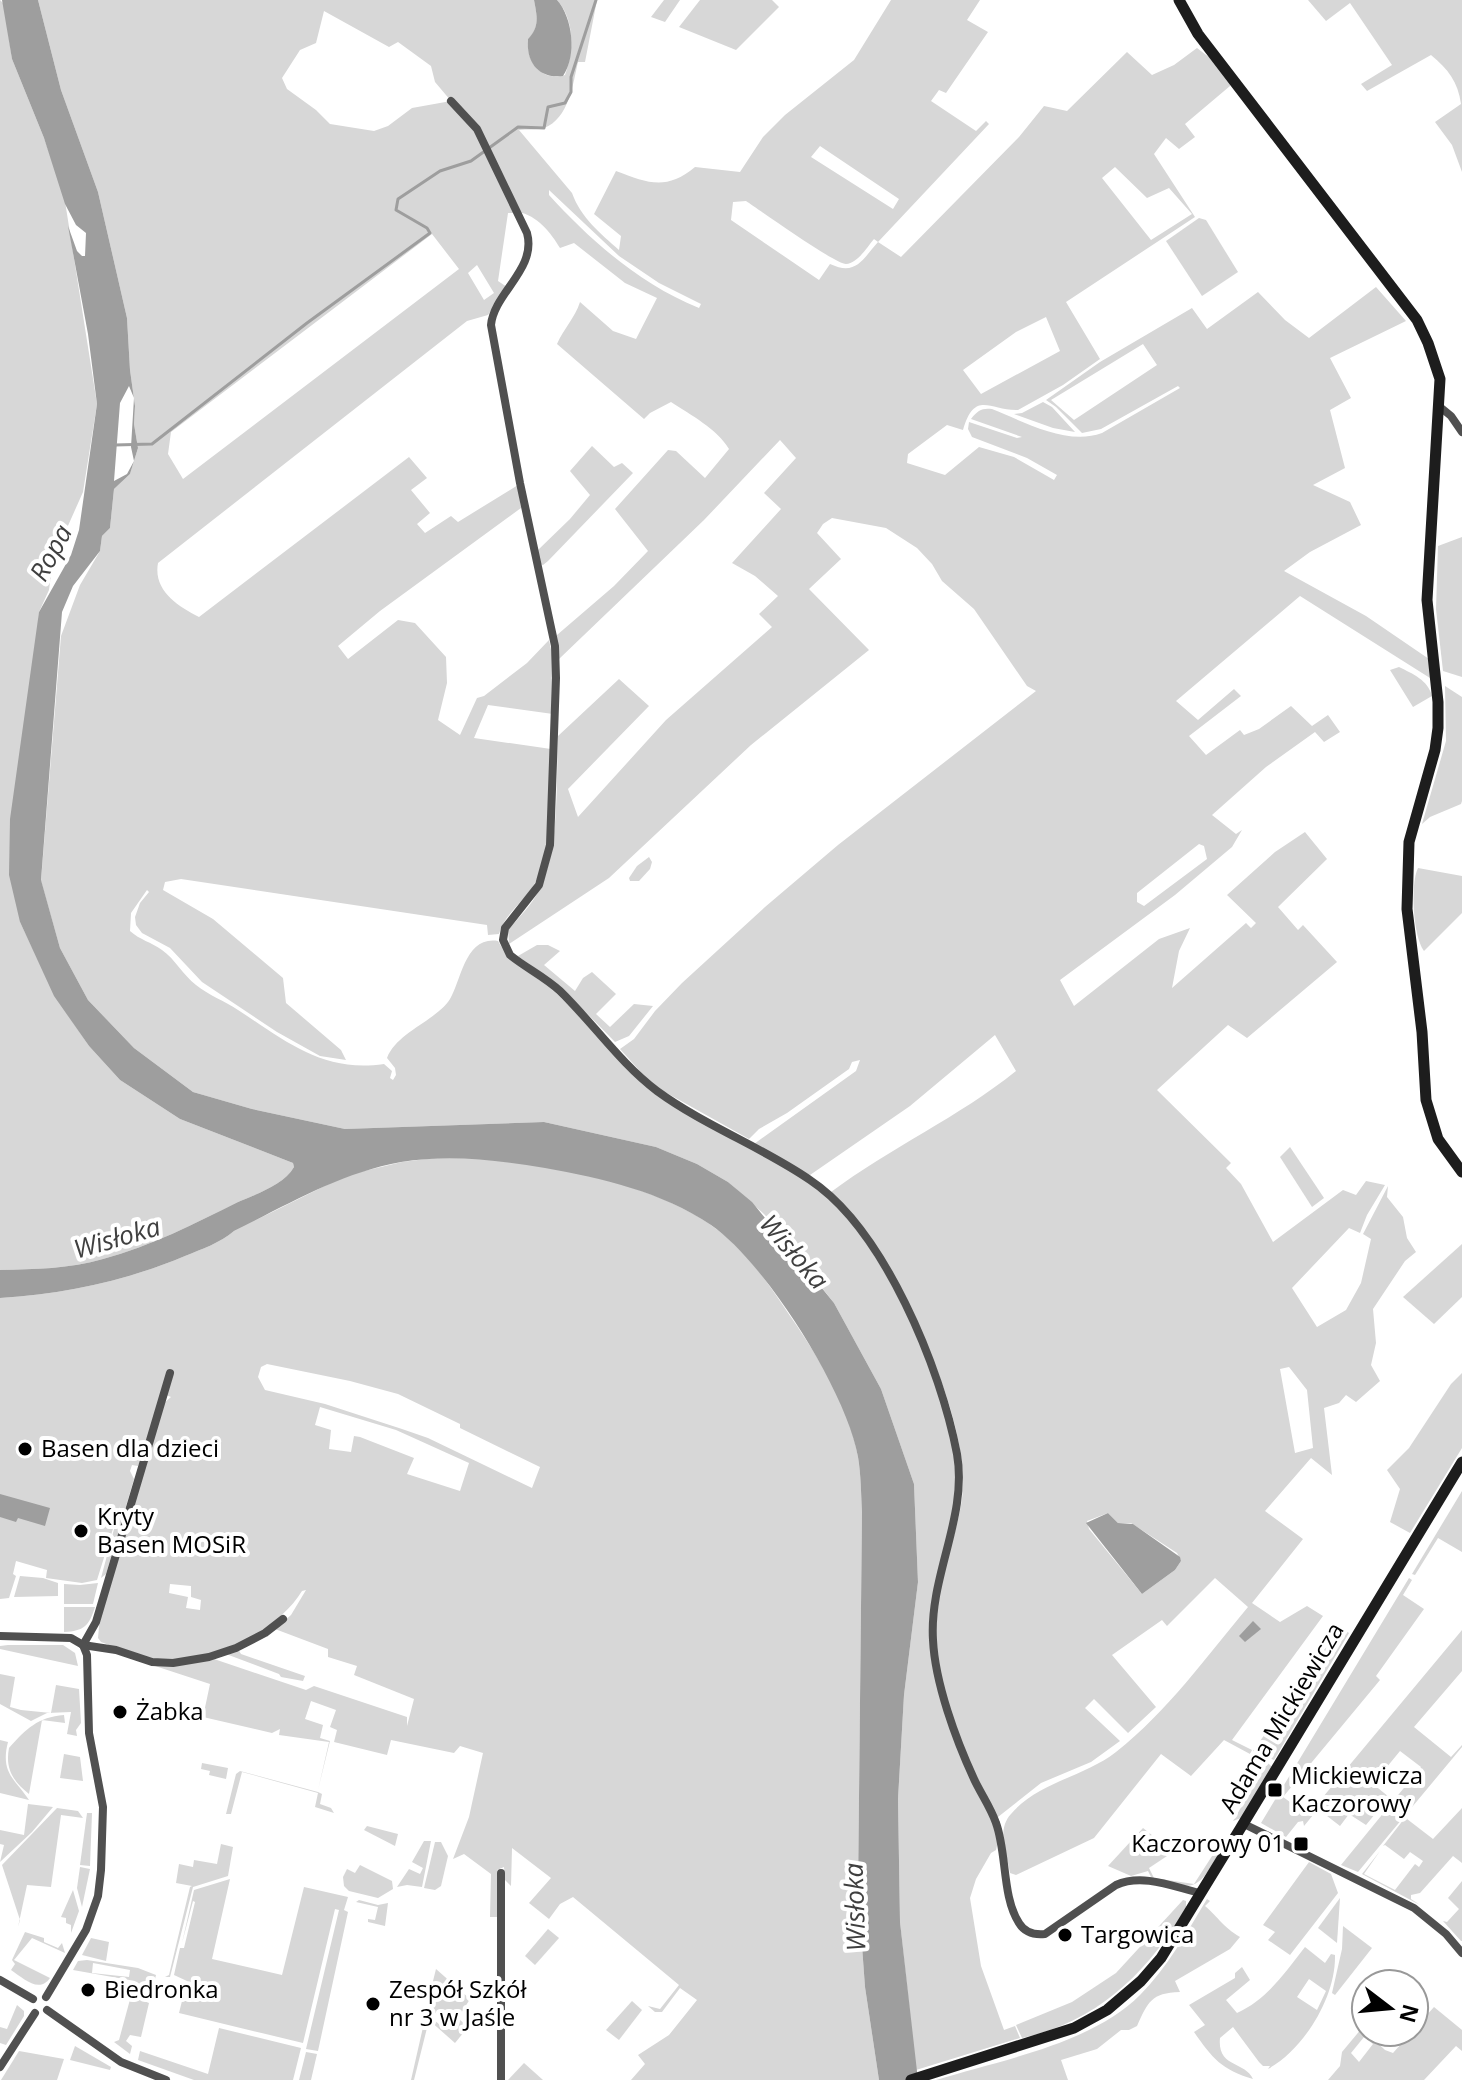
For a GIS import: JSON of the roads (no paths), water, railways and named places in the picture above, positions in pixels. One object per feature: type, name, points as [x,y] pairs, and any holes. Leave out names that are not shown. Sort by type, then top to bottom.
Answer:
[{"type":"street","points":[[1179,0],[1198,34],[1417,320],[1440,379],[1427,600],[1438,728],[1435,750],[1409,842],[1407,909],[1422,1032],[1426,1100],[1438,1139],[1462,1172]]},
{"type":"street","points":[[451,101],[474,125],[528,238],[526,256],[516,278],[493,312],[491,325],[518,474],[555,646],[550,845],[539,885],[509,921],[503,940],[510,955],[559,990],[653,1087],[809,1179],[839,1202],[866,1239],[897,1291],[942,1391],[958,1458],[956,1510],[934,1606],[932,1639],[935,1660],[968,1765],[996,1823],[1012,1905],[1022,1928],[1045,1934],[1126,1881],[1150,1881],[1200,1893]]},
{"type":"street","points":[[1440,407],[1462,432]]},
{"type":"street","points":[[83,1645],[96,1622],[170,1373]]},
{"type":"street","name":"Adama Mickiewicza","points":[[911,2080],[1074,2028],[1102,2014],[1126,1996],[1161,1958],[1462,1462]]},
{"type":"street","points":[[0,1636],[71,1638],[83,1645],[116,1650],[152,1662],[173,1663],[217,1655],[236,1648],[264,1634],[283,1619]]},
{"type":"street","points":[[46,1997],[78,1946],[92,1916],[103,1856],[103,1807],[89,1733],[87,1655],[83,1645]]},
{"type":"street","points":[[1244,1824],[1414,1908],[1446,1934],[1462,1953]]},
{"type":"street","points":[[501,1873],[501,2080]]},
{"type":"street","points":[[0,1980],[33,1999]]},
{"type":"street","points":[[40,1995],[46,1997],[49,2002],[47,2010],[42,2014],[35,2013],[31,2008],[33,1999],[40,1995]]},
{"type":"street","points":[[47,2010],[123,2063],[166,2080]]},
{"type":"street","points":[[0,2067],[35,2013]]},
{"type":"waterway","points":[[115,445],[152,444],[307,323],[430,233],[427,228],[396,210],[398,199],[440,171],[471,161],[518,127],[544,128],[548,107],[565,103],[571,92],[571,77],[596,0]]},
{"type":"place","name":"Basen dla dzieci","points":[[25,1449]]},
{"type":"place","name":"Kryty Basen MOSiR","points":[[81,1531]]},
{"type":"place","name":"Żabka","points":[[120,1712]]},
{"type":"place","name":"Mickiewicza Kaczorowy","points":[[1275,1790]]},
{"type":"place","name":"Kaczorowy 01","points":[[1301,1844]]},
{"type":"place","name":"Targowica","points":[[1065,1935]]},
{"type":"place","name":"Biedronka","points":[[88,1990]]},
{"type":"place","name":"Zespół Szkół nr 3 w Jaśle","points":[[373,2004]]},
{"type":"water label","name":"Ropa","points":[[51,553]]},
{"type":"water label","name":"Wisłoka","points":[[117,1238]]},
{"type":"water label","name":"Wisłoka","points":[[794,1252]]},
{"type":"water label","name":"Wisłoka","points":[[855,1907]]}]
